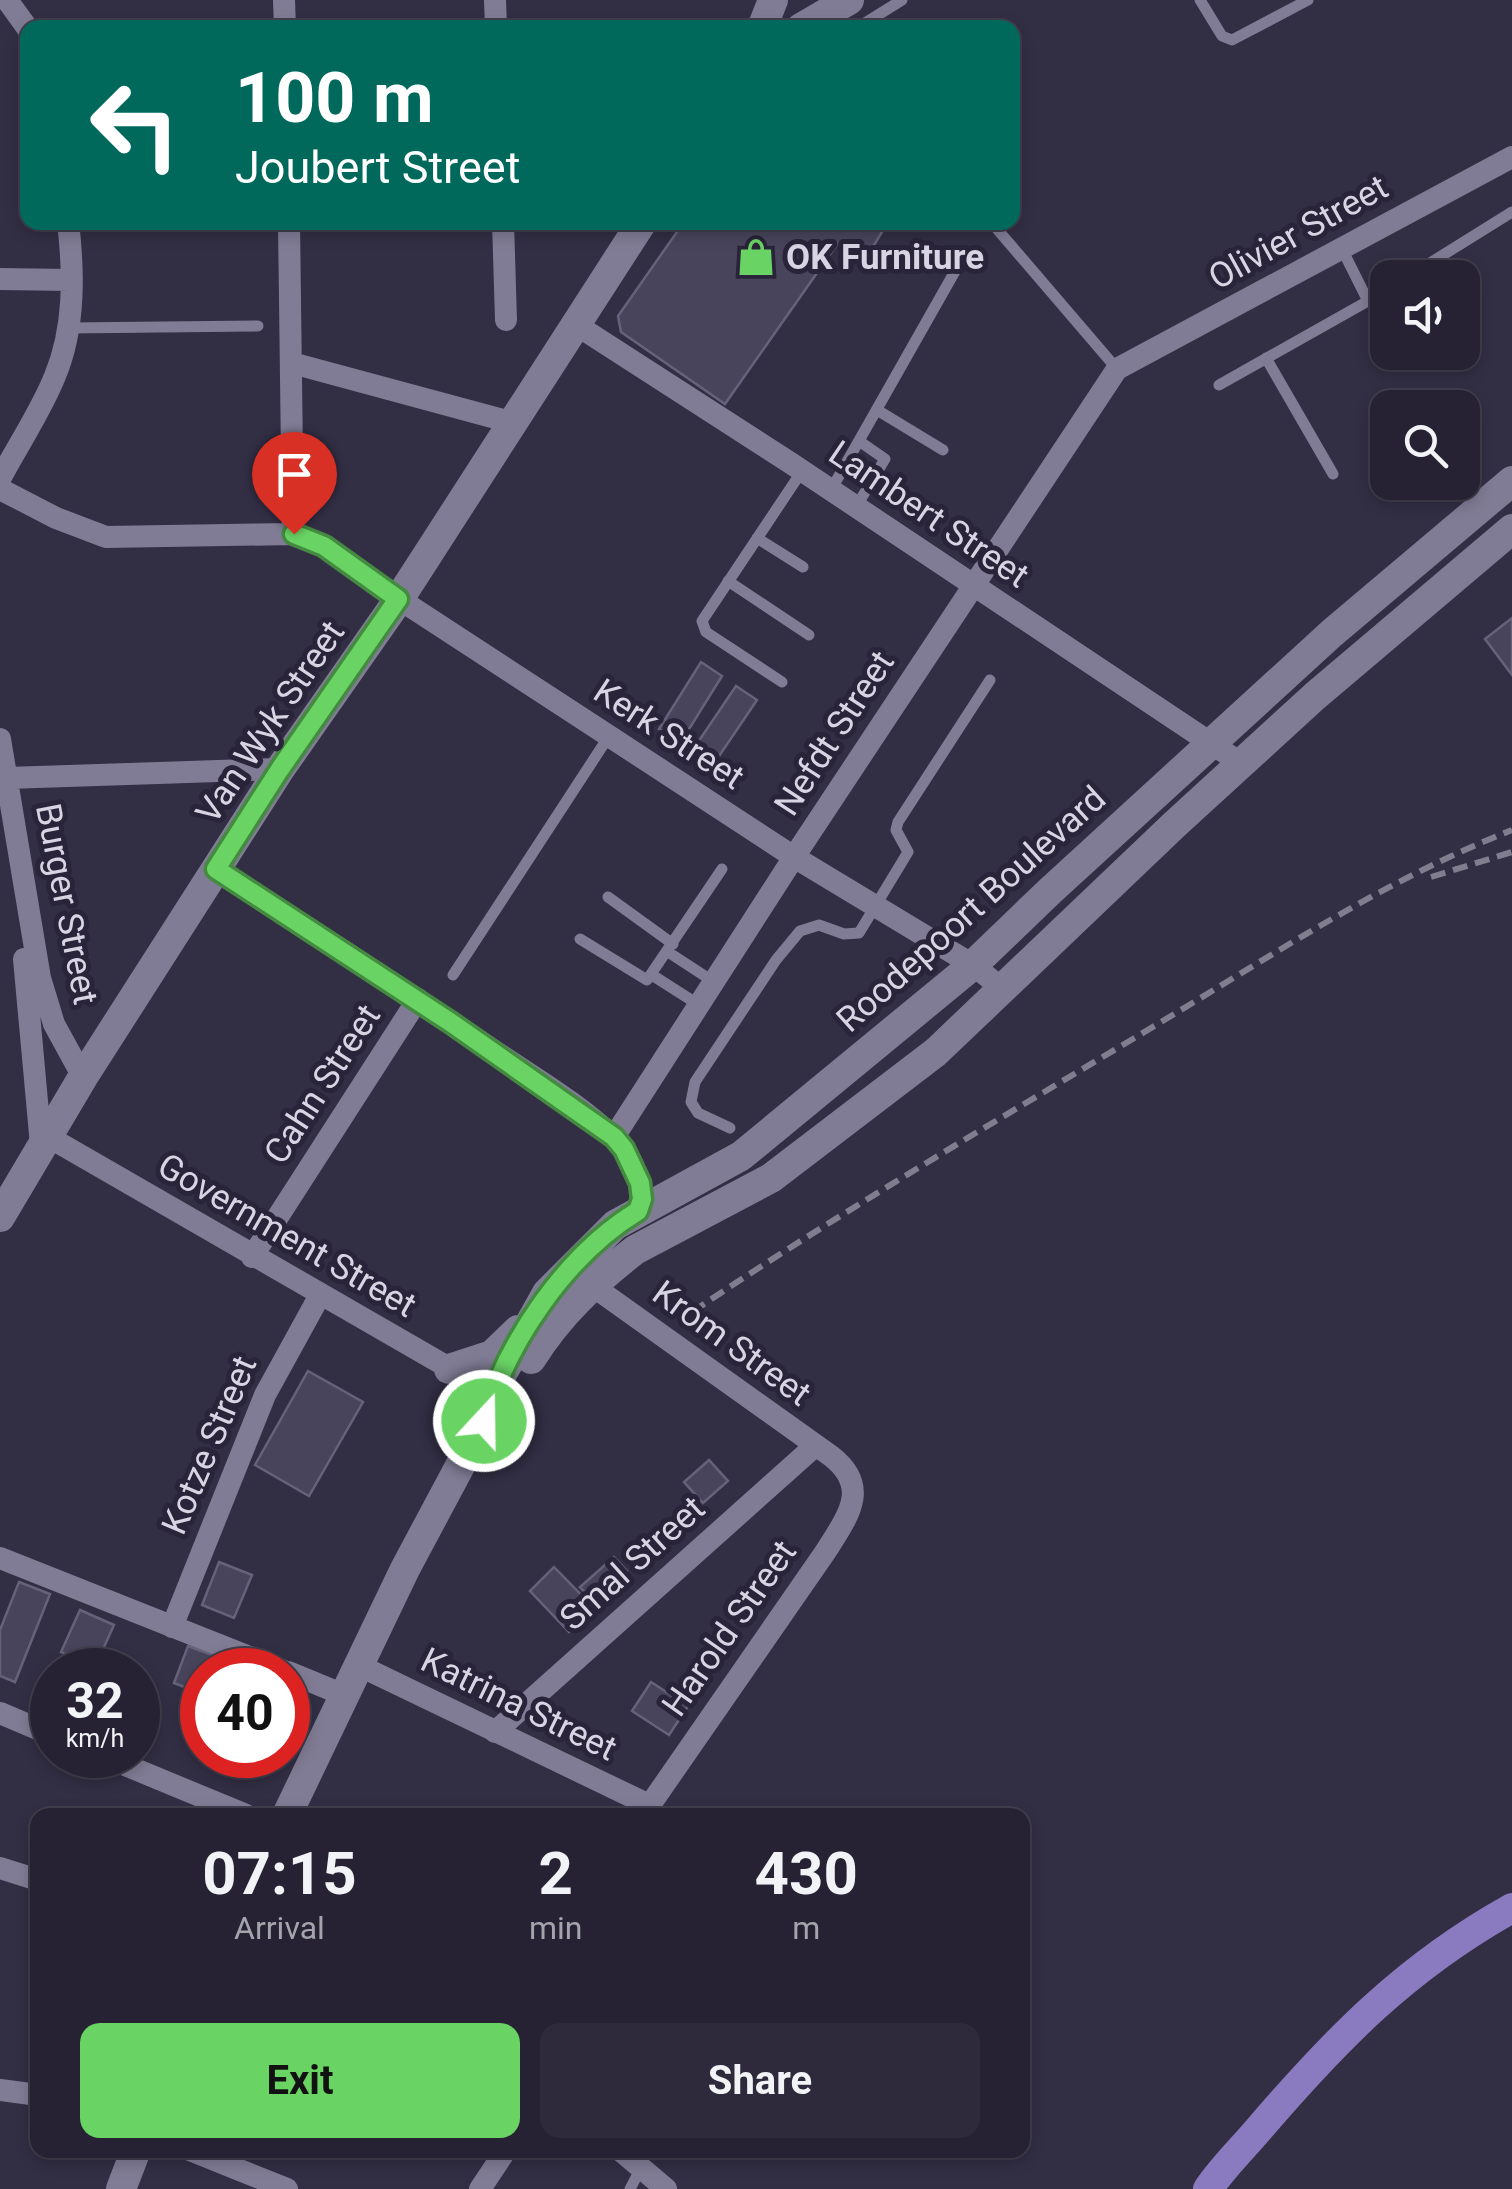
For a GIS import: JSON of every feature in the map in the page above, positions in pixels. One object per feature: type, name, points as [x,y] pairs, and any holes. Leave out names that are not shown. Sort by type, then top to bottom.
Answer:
[{"type":"main road","points":[[1208,2189],[1228,2158],[1335,2042],[1384,1996],[1464,1936],[1512,1908]]},
{"type":"main road","points":[[1224,2189],[1256,2132]]},
{"type":"street","points":[[6,0],[23,20]]},
{"type":"street","points":[[815,20],[850,0]]},
{"type":"street","name":"Olivier Street","points":[[1117,370],[1512,156]]},
{"type":"street","points":[[0,479],[54,378],[68,328],[68,230]]},
{"type":"street","points":[[0,489],[56,518],[106,537],[294,534],[289,230]]},
{"type":"street","points":[[502,230],[506,320]]},
{"type":"street","name":"Van Wyk Street","points":[[0,1217],[8,1184],[44,1140],[280,769],[398,599],[637,230]]},
{"type":"street","points":[[0,278],[71,280]]},
{"type":"street","name":"Lambert Street","points":[[575,324],[1242,764]]},
{"type":"street","points":[[292,362],[510,422]]},
{"type":"street","name":"Nefdt Street","points":[[614,1137],[794,857],[1117,370]]},
{"type":"street","name":"Roodepoort Boulevard","points":[[494,1404],[570,1304],[581,1277],[615,1225],[741,1156],[973,966],[1210,743],[1512,481]]},
{"type":"street","name":"Kerk Street","points":[[294,534],[324,546],[398,599],[794,857],[973,966],[1004,990]]},
{"type":"street","name":"Roodepoort Boulevard","points":[[494,1404],[548,1293],[772,1178],[850,1120],[936,1052],[1004,990],[1315,696],[1505,537]]},
{"type":"street","name":"Burger Street","points":[[0,739],[40,978],[54,1024],[83,1077]]},
{"type":"street","points":[[7,778],[280,769]]},
{"type":"street","name":"Burger Street","points":[[0,818],[24,960],[44,1140]]},
{"type":"street","points":[[216,869],[418,999],[614,1137],[640,1183],[636,1250]]},
{"type":"street","name":"Cahn Street","points":[[252,1256],[418,999]]},
{"type":"street","name":"Government Street","points":[[44,1140],[449,1370],[494,1404]]},
{"type":"street","points":[[638,1211],[684,1212],[726,1202]]},
{"type":"street","name":"Krom Street","points":[[581,1277],[843,1465],[850,1476]]},
{"type":"street","points":[[449,1370],[492,1355],[512,1338],[548,1293]]},
{"type":"street","name":"Kotze Street","points":[[172,1627],[266,1395],[320,1295]]},
{"type":"street","points":[[290,1808],[358,1665],[494,1404]]},
{"type":"street","name":"Smal Street","points":[[495,1732],[815,1446]]},
{"type":"street","name":"Harold Street","points":[[647,1808],[837,1533],[853,1498],[850,1476]]},
{"type":"street","points":[[0,1558],[225,1648]]},
{"type":"street","name":"Katrina Street","points":[[358,1665],[642,1808]]},
{"type":"street","points":[[310,1681],[344,1694]]},
{"type":"street","points":[[0,1714],[30,1726]]},
{"type":"street","points":[[157,1778],[229,1808]]},
{"type":"street","points":[[0,1868],[30,1877]]},
{"type":"street","points":[[0,2090],[30,2094]]},
{"type":"street","points":[[120,2189],[133,2158]]},
{"type":"street","points":[[210,2158],[287,2189]]},
{"type":"street","points":[[480,2189],[501,2158]]},
{"type":"street","points":[[635,2178],[666,2189]]},
{"type":"lane","points":[[870,20],[902,0]]},
{"type":"lane","points":[[1200,0],[1222,36],[1238,40],[1308,0]]},
{"type":"lane","points":[[1435,260],[1512,212]]},
{"type":"lane","points":[[998,230],[1117,370]]},
{"type":"lane","points":[[1219,385],[1368,301],[1340,247]]},
{"type":"lane","points":[[831,490],[958,266]]},
{"type":"lane","points":[[68,328],[258,326]]},
{"type":"lane","points":[[1266,358],[1332,474]]},
{"type":"lane","points":[[876,410],[944,450]]},
{"type":"lane","points":[[856,507],[885,459],[859,441]]},
{"type":"lane","points":[[782,682],[702,628],[704,616],[802,471]]},
{"type":"lane","points":[[757,538],[803,567]]},
{"type":"lane","points":[[728,581],[809,635]]},
{"type":"lane","points":[[730,1128],[698,1112],[690,1102],[695,1082],[800,931],[819,925],[844,934],[859,933],[908,852],[896,830],[898,822],[990,680]]},
{"type":"lane","points":[[453,976],[608,736]]},
{"type":"lane","points":[[580,938],[642,979],[652,974],[671,948],[722,869]]},
{"type":"lane","points":[[608,898],[714,982]]},
{"type":"lane","points":[[652,974],[699,1005]]},
{"type":"building","points":[[678,230],[883,230],[865,260],[838,243],[725,404],[621,332],[618,316]]},
{"type":"building","points":[[1512,618],[1512,675],[1485,639]]},
{"type":"building","points":[[701,662],[722,676],[681,742],[659,729]]},
{"type":"building","points":[[736,686],[757,700],[713,765],[692,751]]},
{"type":"building","points":[[308,1371],[363,1402],[309,1496],[255,1465]]},
{"type":"building","points":[[709,1460],[728,1481],[703,1503],[684,1482]]},
{"type":"building","points":[[614,1557],[627,1571],[593,1601],[580,1587]]},
{"type":"building","points":[[219,1562],[252,1575],[234,1618],[202,1605]]},
{"type":"building","points":[[554,1567],[594,1608],[569,1632],[530,1591]]},
{"type":"building","points":[[19,1582],[50,1594],[15,1682],[0,1676],[0,1630]]},
{"type":"building","points":[[80,1610],[114,1625],[104,1648],[63,1648]]},
{"type":"building","points":[[651,1682],[688,1706],[669,1735],[632,1711]]},
{"type":"railway","points":[[692,1312],[925,1164],[1333,918],[1421,871],[1512,830]]},
{"type":"railway","points":[[1431,877],[1512,852]]},
{"type":"place","name":"OK Furniture","points":[[756,257]]},
{"type":"route","points":[[294,534],[324,546],[398,599],[216,869],[550,1089],[620,1143],[640,1183],[642,1199],[638,1211],[615,1225],[548,1293],[492,1392],[484,1421]]}]
